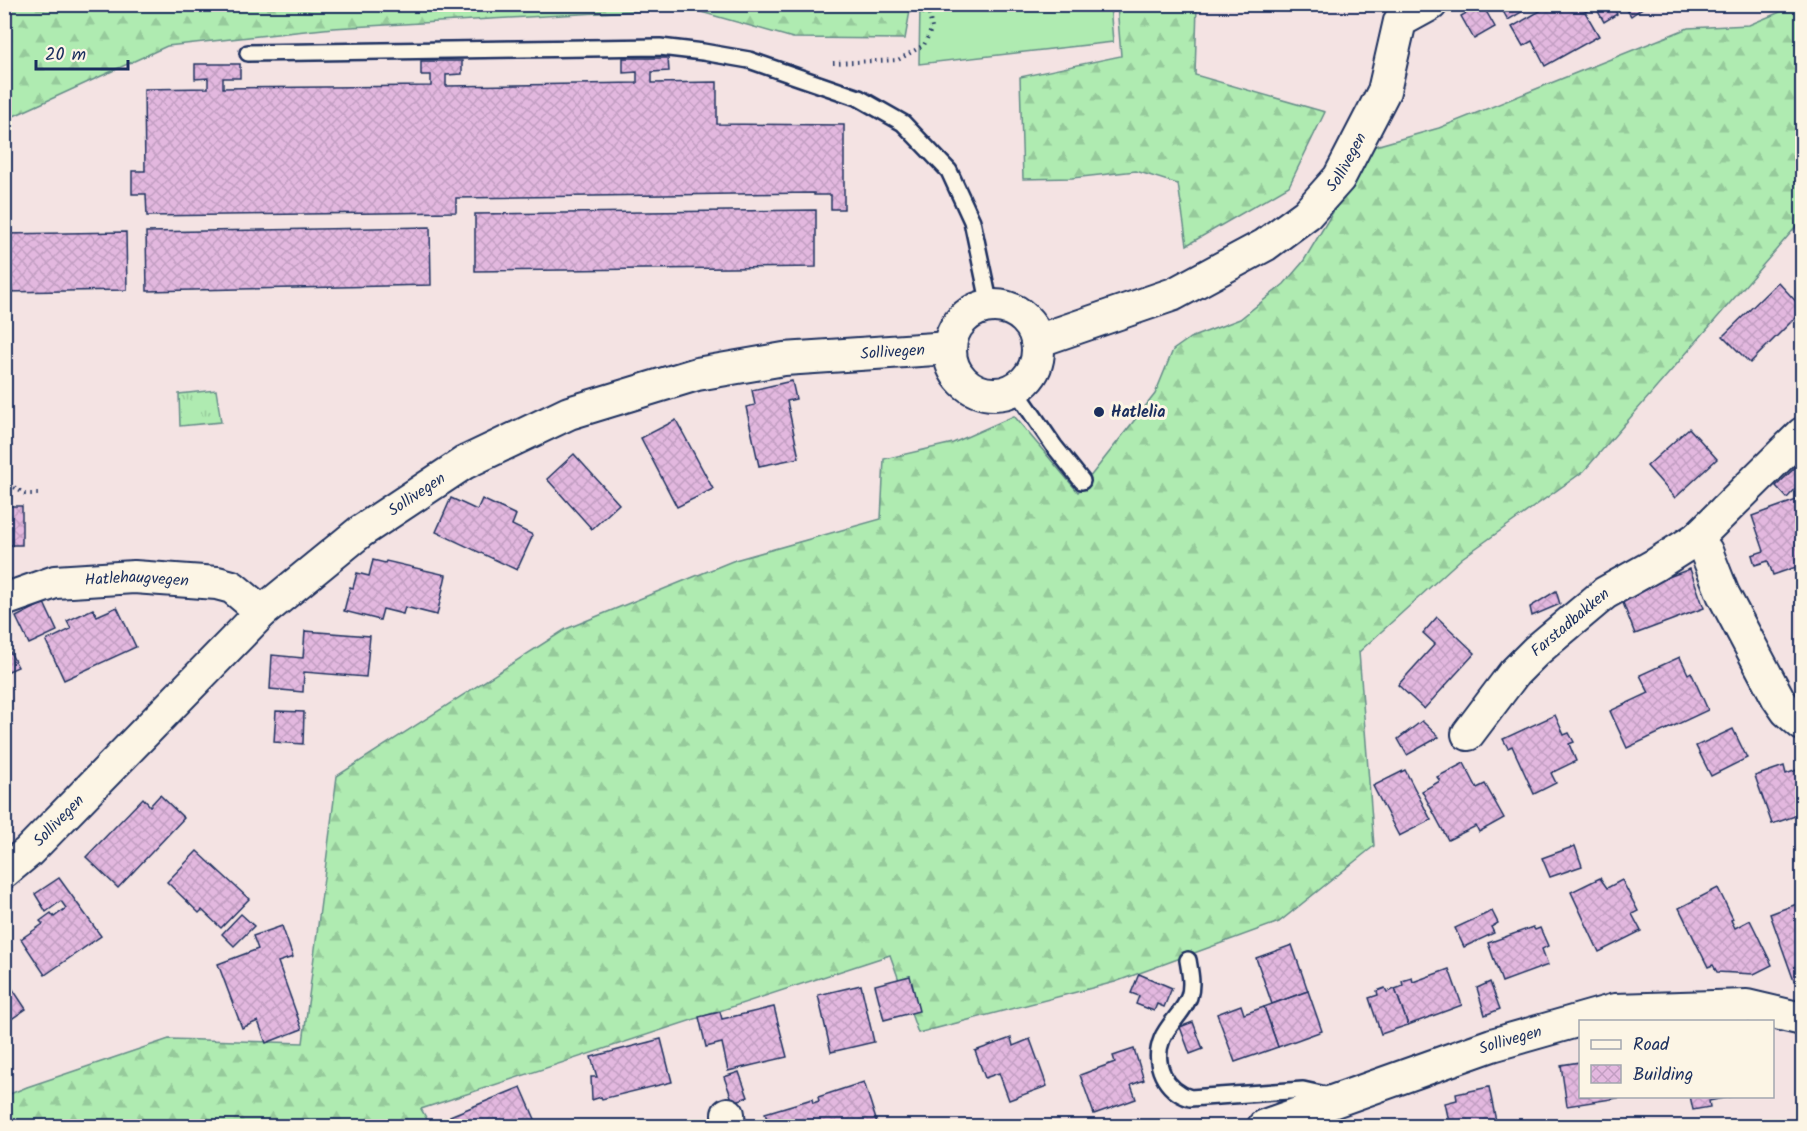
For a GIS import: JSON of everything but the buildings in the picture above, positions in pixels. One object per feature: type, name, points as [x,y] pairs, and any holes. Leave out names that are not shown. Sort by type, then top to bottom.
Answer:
[{"type":"street","name":"Sollivegen","points":[[1037,341],[1174,294],[1265,245],[1307,214],[1339,178],[1384,90],[1400,21],[1431,4]]},
{"type":"street","name":"Sollivegen","points":[[990,306],[967,315],[958,324],[952,336],[951,361],[957,374],[971,387],[990,394],[1003,393],[1015,388]]},
{"type":"street","points":[[990,306],[1003,307],[1025,319],[1037,341],[1038,355],[1034,369],[1026,380],[1015,388]]},
{"type":"street","name":"Sollivegen","points":[[4,872],[28,852],[262,612],[360,532],[464,463],[568,413],[697,374],[784,359],[950,348]]},
{"type":"street","name":"Farstadbakken","points":[[1468,734],[1514,673],[1536,651],[1605,593],[1655,566],[1695,539],[1803,434]]},
{"type":"street","points":[[1695,539],[1706,551],[1723,594],[1778,698],[1787,711],[1803,724]]},
{"type":"street","name":"Hatlehaugvegen","points":[[4,600],[55,582],[134,577],[232,586],[262,612]]},
{"type":"street","name":"Sollivegen","points":[[1580,1020],[1615,1010],[1748,1006],[1803,1019]]},
{"type":"street","name":"Sollivegen","points":[[1264,1126],[1492,1045],[1579,1020]]},
{"type":"lane","points":[[248,52],[660,47],[749,60],[796,75],[859,98],[903,123],[949,171],[972,221],[990,306]]},
{"type":"lane","points":[[1015,388],[1054,446],[1082,481]]},
{"type":"lane","points":[[1188,960],[1191,976],[1189,998],[1162,1038],[1158,1053],[1159,1068],[1164,1080],[1175,1090],[1190,1098],[1303,1090],[1341,1099]]},
{"type":"path","points":[[796,75],[828,63],[898,60],[924,45],[932,28],[929,15],[903,4]]},
{"type":"path","points":[[4,481],[25,494],[39,494]]},
{"type":"green space","points":[[4,5],[911,5],[905,39],[793,38],[687,8],[333,28],[167,46],[5,120]]},
{"type":"green space","points":[[920,5],[1110,5],[1113,42],[919,64]]},
{"type":"green space","points":[[1117,5],[1197,5],[1195,75],[1325,112],[1289,186],[1187,245],[1178,184],[1136,171],[1072,178],[1023,179],[1020,77],[1121,56]]},
{"type":"green space","points":[[1802,5],[1802,220],[1584,471],[1462,558],[1359,652],[1374,846],[1279,922],[1115,982],[918,1033],[890,955],[421,1109],[431,1126],[5,1126],[5,1096],[169,1039],[303,1043],[337,776],[566,629],[735,560],[881,519],[884,459],[953,443],[1014,416],[1078,492],[1155,394],[1173,350],[1190,338],[1240,319],[1284,284],[1303,262],[1372,147],[1439,128],[1688,28],[1749,25]]},
{"type":"green space","points":[[216,390],[221,422],[180,426],[179,394]]},
{"type":"place","name":"Hatlelia","points":[[1099,412]]}]
